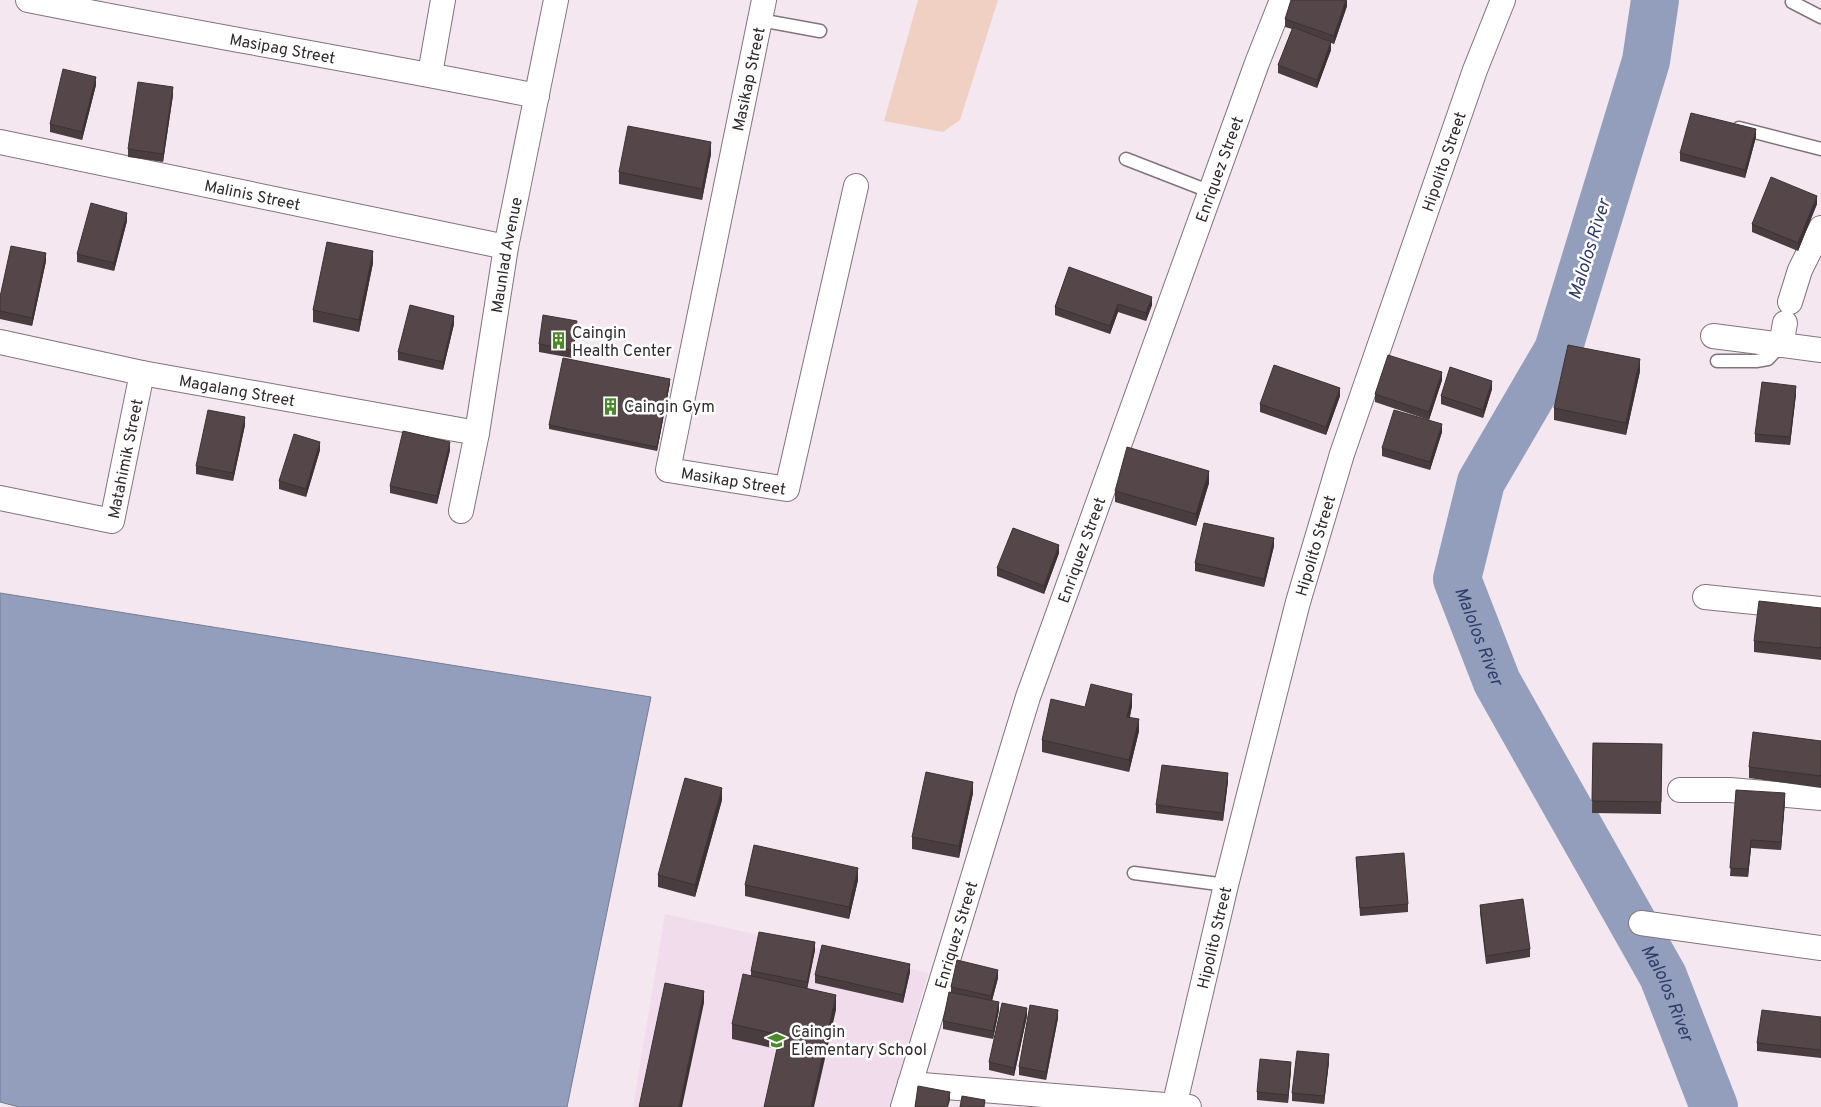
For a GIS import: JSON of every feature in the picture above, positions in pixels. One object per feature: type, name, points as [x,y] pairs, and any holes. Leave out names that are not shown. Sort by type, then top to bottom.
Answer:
[{"type":"street","name":"Masipag Street","points":[[28,0],[130,10],[537,96]]},
{"type":"street","points":[[430,74],[443,0]]},
{"type":"street","name":"Maunlad Avenue","points":[[461,511],[477,433],[506,247],[556,0]]},
{"type":"street","name":"Enriquez Street","points":[[903,1107],[1028,697],[1210,192],[1282,0]]},
{"type":"street","name":"Hipolito Street","points":[[1180,1106],[1226,885],[1298,602],[1342,454],[1475,70],[1503,0]]},
{"type":"street","name":"Masikap Street","points":[[762,10],[668,470],[787,489],[856,186]]},
{"type":"street","name":"Malinis Street","points":[[0,142],[506,247]]},
{"type":"street","points":[[1785,323],[1800,270],[1821,228]]},
{"type":"street","points":[[1712,336],[1785,323],[1821,350]]},
{"type":"street","name":"Magalang Street","points":[[0,342],[142,373],[477,433]]},
{"type":"street","name":"Matahimik Street","points":[[0,498],[112,521],[142,373]]},
{"type":"street","points":[[1705,597],[1821,609]]},
{"type":"street","points":[[1680,790],[1730,790],[1821,798]]},
{"type":"street","points":[[1641,923],[1821,948]]},
{"type":"street","points":[[910,1084],[1180,1106]]},
{"type":"lane","points":[[1792,2],[1821,17]]},
{"type":"lane","points":[[762,10],[820,31]]},
{"type":"lane","points":[[1734,126],[1821,149]]},
{"type":"lane","points":[[1126,159],[1210,192]]},
{"type":"lane","points":[[1717,361],[1756,361],[1768,359],[1785,323]]},
{"type":"lane","points":[[1134,873],[1226,885]]},
{"type":"shaded area","points":[[918,0],[998,0],[960,120],[943,132],[884,121]]},
{"type":"shaded area","name":"Caingin Elementary School","points":[[665,914],[928,973],[890,1107],[633,1107]]},
{"type":"water","points":[[0,593],[651,697],[567,1107],[19,1107],[0,1102]]},
{"type":"building","points":[[1291,0],[1346,0],[1334,36],[1285,19]]},
{"type":"building","points":[[1293,27],[1331,42],[1317,80],[1278,65]]},
{"type":"building","points":[[63,69],[96,77],[82,132],[50,124]]},
{"type":"building","points":[[138,82],[173,87],[163,154],[128,149]]},
{"type":"building","points":[[1691,113],[1756,129],[1745,170],[1680,153]]},
{"type":"building","points":[[628,126],[711,142],[702,189],[619,172]]},
{"type":"building","points":[[1771,177],[1817,196],[1798,243],[1752,224]]},
{"type":"building","points":[[91,203],[127,213],[114,263],[77,254]]},
{"type":"building","points":[[327,242],[373,251],[359,320],[313,310]]},
{"type":"building","points":[[11,246],[46,253],[32,318],[0,311],[0,297]]},
{"type":"building","points":[[1069,267],[1152,297],[1146,313],[1118,304],[1110,326],[1055,307]]},
{"type":"building","points":[[410,305],[454,316],[443,362],[398,352]]},
{"type":"building","name":"Caingin Health Center","points":[[543,315],[577,321],[572,350],[539,344]]},
{"type":"building","points":[[1568,345],[1640,359],[1626,423],[1554,408]]},
{"type":"building","points":[[1388,355],[1442,372],[1429,412],[1375,394]]},
{"type":"building","name":"Caingin Gym","points":[[563,358],[670,379],[657,447],[549,425]]},
{"type":"building","points":[[1274,365],[1340,388],[1326,427],[1260,404]]},
{"type":"building","points":[[1450,367],[1492,381],[1483,410],[1441,396]]},
{"type":"building","points":[[1762,382],[1796,386],[1790,437],[1755,434]]},
{"type":"building","points":[[208,410],[245,417],[233,473],[196,466]]},
{"type":"building","points":[[1394,410],[1442,424],[1430,462],[1382,448]]},
{"type":"building","points":[[403,431],[450,442],[437,496],[390,486]]},
{"type":"building","points":[[294,434],[320,442],[306,489],[279,481]]},
{"type":"building","points":[[1127,447],[1209,471],[1196,514],[1115,491]]},
{"type":"building","points":[[1204,523],[1274,538],[1264,579],[1195,563]]},
{"type":"building","points":[[1013,528],[1059,545],[1044,586],[997,568]]},
{"type":"building","points":[[1759,601],[1821,608],[1821,648],[1754,641]]},
{"type":"building","points":[[1091,684],[1132,694],[1127,717],[1139,719],[1129,760],[1042,740],[1051,699],[1085,707]]},
{"type":"building","points":[[1753,732],[1821,741],[1821,776],[1749,767]]},
{"type":"building","points":[[1593,743],[1662,744],[1661,802],[1592,801]]},
{"type":"building","points":[[1162,765],[1228,773],[1223,813],[1156,805]]},
{"type":"building","points":[[926,772],[973,782],[959,846],[912,837]]},
{"type":"building","points":[[685,778],[722,788],[695,885],[658,875]]},
{"type":"building","points":[[1736,790],[1785,793],[1781,842],[1751,840],[1748,869],[1730,868]]},
{"type":"building","points":[[754,845],[858,868],[849,907],[745,885]]},
{"type":"building","points":[[1404,853],[1408,904],[1360,908],[1356,857]]},
{"type":"building","points":[[1523,899],[1530,949],[1486,956],[1480,905]]},
{"type":"building","points":[[759,932],[815,942],[807,982],[751,971]]},
{"type":"building","points":[[822,945],[910,964],[903,995],[815,975]]},
{"type":"building","points":[[957,960],[998,970],[991,996],[951,987]]},
{"type":"building","points":[[743,974],[836,995],[811,1107],[764,1107],[780,1035],[732,1024]]},
{"type":"building","points":[[665,983],[704,991],[679,1107],[639,1107]]},
{"type":"building","points":[[949,992],[999,1002],[993,1031],[943,1021]]},
{"type":"building","points":[[1002,1003],[1027,1008],[1014,1068],[989,1062]]},
{"type":"building","points":[[1030,1005],[1058,1010],[1046,1072],[1019,1067]]},
{"type":"building","points":[[1762,1010],[1821,1017],[1821,1050],[1757,1043]]},
{"type":"building","points":[[1297,1051],[1329,1054],[1324,1096],[1292,1093]]},
{"type":"building","points":[[1260,1059],[1291,1062],[1288,1095],[1257,1092]]},
{"type":"building","points":[[918,1086],[950,1092],[947,1107],[915,1107]]},
{"type":"building","points":[[962,1096],[985,1100],[984,1107],[960,1107]]},
{"type":"waterway","name":"Malolos River","points":[[1655,0],[1646,61],[1558,350],[1481,482],[1457,579],[1497,682],[1663,976],[1714,1107]]},
{"type":"place","name":"Caingin Health Center","points":[[558,341]]},
{"type":"place","name":"Caingin Gym","points":[[610,406]]},
{"type":"place","name":"Caingin Elementary School","points":[[777,1040]]}]
